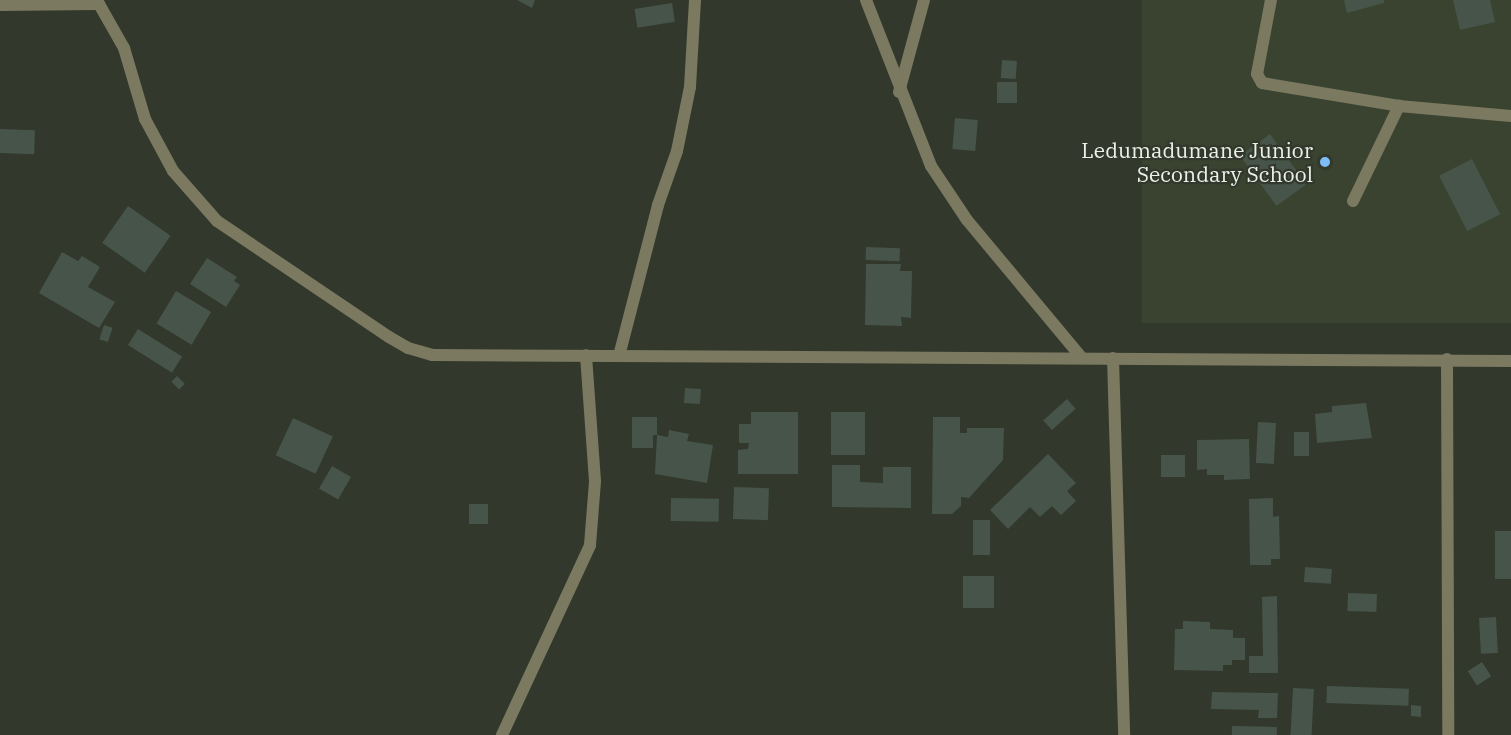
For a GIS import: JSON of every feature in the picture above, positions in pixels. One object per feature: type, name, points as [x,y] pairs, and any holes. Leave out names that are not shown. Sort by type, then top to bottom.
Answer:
[{"type":"street","points":[[619,356],[658,206],[677,152],[690,87],[695,0]]},
{"type":"street","points":[[866,0],[899,92],[930,165],[968,220],[1082,358]]},
{"type":"street","points":[[899,92],[924,0]]},
{"type":"street","points":[[1271,0],[1257,74],[1262,83],[1399,106],[1511,116]]},
{"type":"street","points":[[0,5],[101,2],[124,48],[145,119],[173,171],[217,221],[408,348],[432,355],[1511,361]]},
{"type":"street","points":[[1353,201],[1399,106]]},
{"type":"street","points":[[502,735],[590,545],[595,481],[586,355]]},
{"type":"street","points":[[1113,358],[1124,735]]},
{"type":"street","points":[[1447,359],[1448,735]]},
{"type":"shaded area","name":"Ledumadumane Junior Secondary School","points":[[1142,0],[1511,0],[1511,323],[1142,323]]},
{"type":"building","points":[[517,0],[535,0],[532,8]]},
{"type":"building","points":[[1344,0],[1384,0],[1384,3],[1347,13]]},
{"type":"building","points":[[1453,0],[1490,0],[1495,22],[1460,30]]},
{"type":"building","points":[[672,3],[675,22],[637,28],[634,9]]},
{"type":"building","points":[[1002,60],[1017,61],[1016,79],[1001,78]]},
{"type":"building","points":[[997,82],[1017,82],[1017,103],[997,103]]},
{"type":"building","points":[[955,118],[978,120],[975,151],[952,149]]},
{"type":"building","points":[[0,129],[35,130],[34,154],[0,153]]},
{"type":"building","points":[[1270,134],[1306,184],[1277,206],[1240,156]]},
{"type":"building","points":[[1472,159],[1500,214],[1467,231],[1439,176]]},
{"type":"building","points":[[128,206],[171,236],[145,273],[102,243]]},
{"type":"building","points":[[866,247],[900,248],[900,261],[866,260]]},
{"type":"building","points":[[62,252],[78,261],[82,256],[100,267],[88,287],[115,302],[99,328],[39,293]]},
{"type":"building","points":[[207,258],[237,277],[234,281],[240,285],[226,307],[190,284]]},
{"type":"building","points":[[866,264],[901,264],[900,271],[912,271],[911,318],[901,317],[902,326],[865,325]]},
{"type":"building","points":[[176,291],[211,312],[192,345],[156,324]]},
{"type":"building","points":[[104,325],[113,328],[108,342],[99,339]]},
{"type":"building","points":[[138,329],[182,357],[172,373],[128,345]]},
{"type":"building","points":[[177,376],[185,384],[179,389],[171,382]]},
{"type":"building","points":[[685,388],[701,389],[700,404],[684,403]]},
{"type":"building","points":[[1067,399],[1076,409],[1052,430],[1043,420]]},
{"type":"building","points":[[1366,403],[1372,438],[1317,443],[1315,414],[1332,412],[1332,406]]},
{"type":"building","points":[[751,412],[798,412],[798,474],[738,474],[738,450],[748,449],[749,443],[739,443],[739,424],[751,424]]},
{"type":"building","points":[[831,412],[865,412],[865,455],[831,455]]},
{"type":"building","points":[[632,417],[657,417],[657,435],[653,435],[653,448],[632,448]]},
{"type":"building","points":[[933,417],[960,417],[960,433],[967,433],[967,428],[1004,428],[1003,460],[969,498],[961,497],[961,506],[952,514],[932,514]]},
{"type":"building","points":[[293,418],[333,437],[316,474],[276,455]]},
{"type":"building","points":[[1258,422],[1276,423],[1274,464],[1256,463]]},
{"type":"building","points":[[669,430],[689,434],[687,441],[713,445],[707,483],[655,474],[657,435],[668,437]]},
{"type":"building","points":[[1294,432],[1309,432],[1309,456],[1294,456]]},
{"type":"building","points":[[1249,439],[1250,479],[1224,480],[1224,475],[1207,475],[1207,469],[1197,470],[1197,440]]},
{"type":"building","points":[[1048,454],[1076,483],[1067,491],[1076,501],[1061,515],[1052,506],[1040,517],[1030,507],[1008,529],[990,510]]},
{"type":"building","points":[[1161,455],[1185,455],[1185,477],[1161,477]]},
{"type":"building","points":[[832,465],[860,465],[860,482],[883,483],[883,467],[911,467],[911,508],[832,507]]},
{"type":"building","points":[[332,466],[351,477],[338,500],[319,489]]},
{"type":"building","points":[[734,487],[769,488],[768,520],[733,519]]},
{"type":"building","points":[[671,498],[719,499],[719,522],[671,521]]},
{"type":"building","points":[[1273,498],[1273,517],[1279,516],[1280,559],[1271,559],[1271,565],[1250,565],[1249,499]]},
{"type":"building","points":[[469,504],[488,504],[488,524],[469,524]]},
{"type":"building","points":[[973,520],[990,520],[990,555],[973,555]]},
{"type":"building","points":[[1495,531],[1511,531],[1511,579],[1495,579]]},
{"type":"building","points":[[1305,567],[1332,569],[1331,584],[1304,582]]},
{"type":"building","points":[[963,576],[994,576],[994,608],[963,608]]},
{"type":"building","points":[[1348,593],[1377,594],[1376,612],[1347,611]]},
{"type":"building","points":[[1277,596],[1278,673],[1249,673],[1249,656],[1263,656],[1262,597]]},
{"type":"building","points":[[1496,617],[1498,653],[1481,654],[1479,618]]},
{"type":"building","points":[[1183,621],[1210,622],[1210,629],[1233,630],[1233,638],[1245,638],[1245,660],[1232,660],[1232,665],[1223,665],[1223,671],[1174,670],[1175,629],[1183,629]]},
{"type":"building","points":[[1482,662],[1491,676],[1477,686],[1468,671]]},
{"type":"building","points":[[1327,686],[1409,689],[1408,706],[1326,703]]},
{"type":"building","points":[[1293,688],[1314,689],[1312,735],[1291,735]]},
{"type":"building","points":[[1212,692],[1278,693],[1277,718],[1258,718],[1259,710],[1211,709]]},
{"type":"building","points":[[1411,705],[1421,706],[1421,717],[1411,716]]},
{"type":"building","points":[[1232,726],[1277,727],[1277,735],[1232,735]]},
{"type":"place","name":"Ledumadumane Junior Secondary School","points":[[1325,162]]}]
